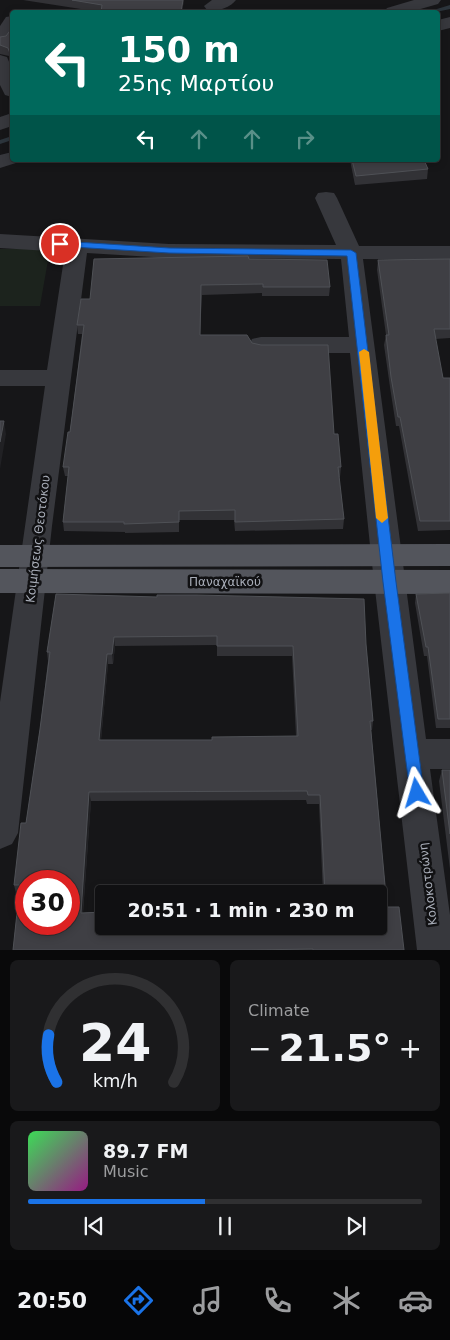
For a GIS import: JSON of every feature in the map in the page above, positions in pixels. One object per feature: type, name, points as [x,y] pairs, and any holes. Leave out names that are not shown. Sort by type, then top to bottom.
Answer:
[{"type":"main road","name":"Παναχαϊκού","points":[[0,556],[34,569]]},
{"type":"main road","name":"Παναχαϊκού","points":[[0,581],[34,569],[388,569],[450,556]]},
{"type":"main road","name":"Παναχαϊκού","points":[[388,569],[450,582]]},
{"type":"street","points":[[400,10],[432,0]]},
{"type":"street","points":[[0,39],[10,24]]},
{"type":"street","points":[[0,61],[10,86]]},
{"type":"street","name":"Κολοκοτρώνη","points":[[326,198],[351,253],[388,569],[436,950]]},
{"type":"street","points":[[0,241],[160,250],[450,253]]},
{"type":"street","name":"Κοιμήσεως Θεοτόκου","points":[[0,833],[77,245]]},
{"type":"street","points":[[261,345],[363,345]]},
{"type":"street","points":[[0,378],[59,378]]},
{"type":"street","points":[[412,754],[450,754]]},
{"type":"shaded area","points":[[0,249],[50,249],[40,306],[0,306]]},
{"type":"building","points":[[72,0],[183,0],[181,10],[101,10],[102,5]]},
{"type":"building","points":[[10,31],[10,54],[8,48],[0,45],[0,37],[6,36]]},
{"type":"building","points":[[352,162],[425,162],[428,169],[356,176]]},
{"type":"building","points":[[248,256],[249,259],[327,260],[330,287],[263,287],[263,284],[201,285],[200,335],[247,335],[252,343],[261,345],[328,345],[334,434],[338,434],[341,467],[338,467],[344,519],[235,522],[235,510],[179,511],[179,522],[124,524],[124,522],[63,522],[69,467],[63,467],[68,432],[70,432],[84,325],[77,325],[81,299],[90,299],[94,259]]},
{"type":"building","points":[[450,259],[450,329],[434,329],[443,378],[450,378],[450,521],[420,521],[391,377],[386,335],[389,335],[378,260]]},
{"type":"building","points":[[0,421],[4,421],[0,442]]},
{"type":"building","points":[[450,593],[450,719],[438,719],[428,647],[426,647],[416,594]]},
{"type":"building","points":[[56,594],[364,599],[373,721],[370,721],[385,885],[325,885],[320,795],[308,795],[307,791],[89,792],[81,913],[95,912],[95,935],[387,935],[387,907],[399,907],[404,950],[13,950],[15,931],[15,935],[80,935],[80,870],[16,870],[21,823],[26,823],[50,652],[47,652]],"holes":[[[217,636],[217,646],[293,646],[298,736],[212,737],[212,740],[99,740],[107,654],[112,654],[114,637]]]},
{"type":"building","points":[[442,770],[450,770],[450,834]]},
{"type":"waterway","points":[[438,10],[450,7]]},
{"type":"waterway","points":[[0,142],[10,139]]},
{"type":"slow traffic","points":[[364,352],[382,518]]},
{"type":"route","points":[[60,244],[102,248],[351,253],[417,793]]}]
